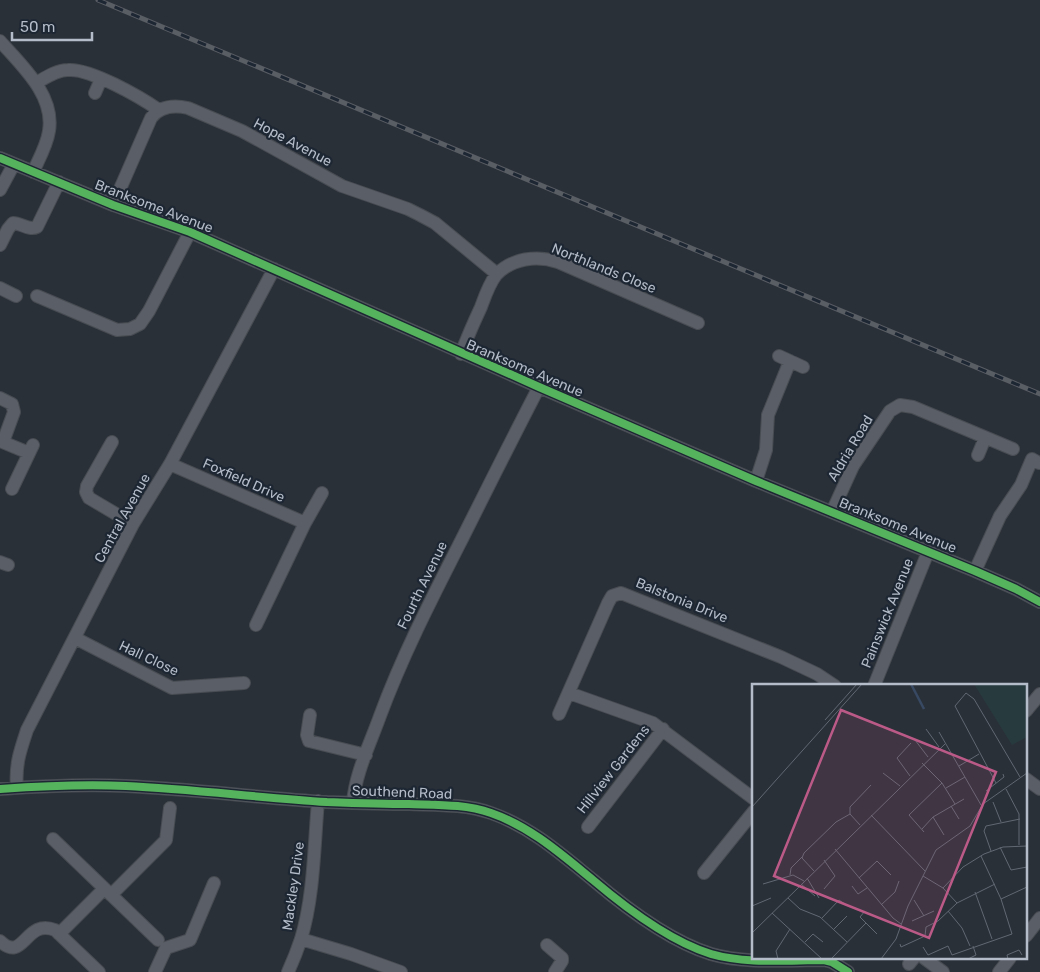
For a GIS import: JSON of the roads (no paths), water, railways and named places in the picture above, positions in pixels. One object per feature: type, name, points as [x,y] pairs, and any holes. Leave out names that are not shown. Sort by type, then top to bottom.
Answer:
[{"type":"street","points":[[0,41],[36,83],[48,110],[49,130],[33,172]]},
{"type":"street","points":[[36,83],[61,70],[70,69],[101,79],[159,110],[151,118],[113,205]]},
{"type":"street","points":[[95,93],[101,79]]},
{"type":"street","name":"Hope Avenue","points":[[159,110],[180,106],[188,108],[242,131],[342,186],[408,209],[435,223],[497,274]]},
{"type":"street","name":"Branksome Avenue","points":[[0,158],[113,205],[190,232],[539,388],[756,481],[975,571],[1040,602]]},
{"type":"street","points":[[0,190],[14,164]]},
{"type":"street","points":[[0,245],[13,223],[29,228],[36,227],[59,182]]},
{"type":"street","points":[[38,296],[117,330],[130,329],[140,324],[149,311],[190,232]]},
{"type":"street","name":"Northlands Close","points":[[497,274],[525,259],[545,258],[698,323]]},
{"type":"street","name":"Central Avenue","points":[[17,788],[15,772],[17,758],[27,730],[133,524],[170,464],[274,269]]},
{"type":"street","points":[[461,354],[488,290],[497,274]]},
{"type":"street","points":[[0,288],[16,296]]},
{"type":"street","points":[[756,481],[766,450],[768,415],[784,359],[803,367]]},
{"type":"street","name":"Fourth Avenue","points":[[353,803],[354,789],[383,707],[417,628],[494,473],[539,388]]},
{"type":"street","points":[[0,398],[12,404],[14,412],[2,441],[31,449],[12,489]]},
{"type":"street","name":"Aldria Road","points":[[832,512],[853,466],[890,412],[900,406],[913,407],[985,438]]},
{"type":"street","points":[[978,455],[985,438],[1013,450]]},
{"type":"street","points":[[112,442],[87,486],[86,492],[89,498],[133,524]]},
{"type":"street","points":[[975,571],[1000,516],[1021,484],[1032,459],[1039,463]]},
{"type":"street","name":"Foxfield Drive","points":[[170,464],[305,523]]},
{"type":"street","points":[[256,625],[305,523],[322,493]]},
{"type":"street","name":"Painswick Avenue","points":[[875,684],[928,552]]},
{"type":"street","name":"Balstonia Drive","points":[[559,714],[608,603],[612,596],[621,593],[781,657],[817,674],[832,684]]},
{"type":"street","name":"Hall Close","points":[[75,638],[172,688],[244,684]]},
{"type":"street","points":[[569,693],[653,723],[752,797]]},
{"type":"street","points":[[1028,709],[1040,694]]},
{"type":"street","points":[[310,715],[307,735],[309,741],[366,755]]},
{"type":"street","name":"Hillview Gardens","points":[[588,827],[663,729]]},
{"type":"street","points":[[1028,780],[1040,789]]},
{"type":"street","name":"Southend Road","points":[[0,789],[87,785],[129,786],[318,801],[454,805],[490,813],[510,821],[531,833],[559,852],[641,917],[691,946],[711,954],[730,958],[752,958]]},
{"type":"street","name":"Mackley Drive","points":[[288,972],[301,939],[309,896],[318,801]]},
{"type":"street","points":[[59,934],[166,840],[170,808]]},
{"type":"street","points":[[704,873],[752,813]]},
{"type":"street","points":[[53,839],[158,940]]},
{"type":"street","points":[[155,972],[166,948],[190,940],[214,883]]},
{"type":"street","points":[[1028,933],[1040,918]]},
{"type":"street","points":[[0,941],[9,948],[14,948],[20,946],[36,929],[49,928],[59,934],[99,972]]},
{"type":"street","points":[[301,939],[401,972]]},
{"type":"street","points":[[547,945],[562,958],[555,972]]},
{"type":"street","name":"Southend Road","points":[[833,960],[848,972]]},
{"type":"street","points":[[927,960],[943,972]]},
{"type":"street","points":[[999,972],[1008,960]]},
{"type":"railway","points":[[98,0],[1040,394]]}]
